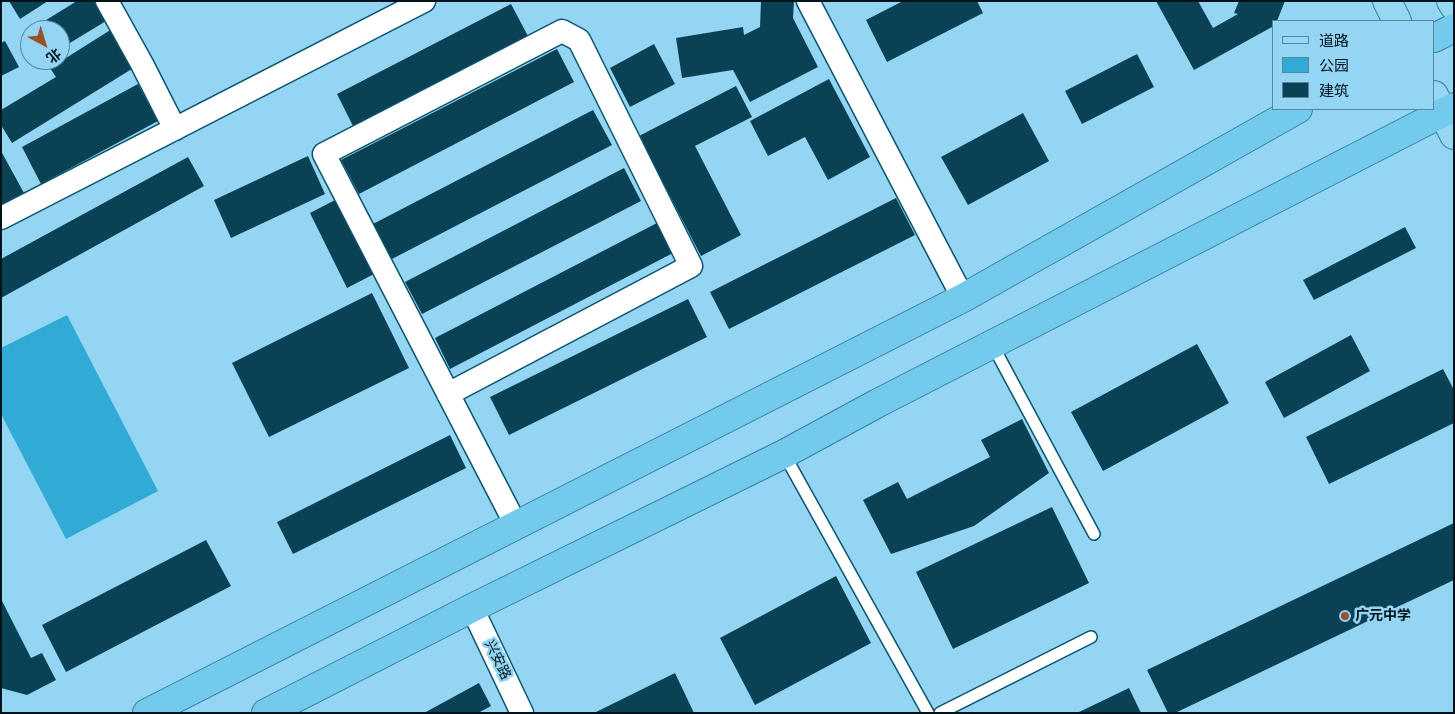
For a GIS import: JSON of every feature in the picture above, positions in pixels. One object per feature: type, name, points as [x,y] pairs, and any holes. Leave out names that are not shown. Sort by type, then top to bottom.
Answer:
[{"type":"highway","points":[[1435,38],[1454,28]]},
{"type":"highway","points":[[147,713],[963,298],[1296,110]]},
{"type":"highway","points":[[266,713],[472,608],[784,454],[992,344],[1446,113]]},
{"type":"main road","points":[[1388,1],[1397,20]]},
{"type":"main road","points":[[1451,1],[1454,6]]},
{"type":"street","points":[[107,1],[175,129]]},
{"type":"street","points":[[1,218],[424,1]]},
{"type":"street","points":[[808,1],[963,298]]},
{"type":"street","points":[[448,394],[691,266],[579,40],[562,31],[324,154],[448,394],[516,525]]},
{"type":"street","name":"兴安路","points":[[472,608],[522,713]]},
{"type":"lane","points":[[992,344],[1094,534]]},
{"type":"lane","points":[[784,454],[928,713]]},
{"type":"lane","points":[[940,713],[1091,637]]},
{"type":"green space","points":[[67,315],[158,491],[66,539],[1,414],[1,348]]},
{"type":"building","points":[[9,1],[48,1],[20,19]]},
{"type":"building","points":[[77,1],[94,1],[106,21],[70,43],[70,20],[46,20]]},
{"type":"building","points":[[761,1],[794,1],[793,18],[818,67],[750,102],[733,70],[682,78],[676,38],[743,27],[744,35],[760,27]]},
{"type":"building","points":[[903,1],[977,1],[983,13],[887,62],[866,20]]},
{"type":"building","points":[[1156,1],[1198,1],[1213,28],[1238,14],[1234,13],[1239,1],[1285,1],[1277,20],[1272,20],[1272,27],[1194,70]]},
{"type":"building","points":[[511,4],[529,38],[354,128],[337,94]]},
{"type":"building","points":[[112,29],[135,67],[12,143],[1,125],[1,110],[56,77],[51,70],[70,70],[70,55]]},
{"type":"building","points":[[5,41],[19,67],[1,76],[1,43]]},
{"type":"building","points":[[654,44],[675,84],[630,107],[610,68]]},
{"type":"building","points":[[557,49],[574,82],[359,194],[341,160]]},
{"type":"building","points":[[1137,54],[1154,87],[1082,124],[1065,91]]},
{"type":"building","points":[[829,79],[870,157],[828,180],[805,137],[768,156],[750,121]]},
{"type":"building","points":[[138,84],[158,121],[41,184],[22,147]]},
{"type":"building","points":[[736,86],[752,117],[695,146],[741,235],[701,256],[639,136]]},
{"type":"building","points":[[593,110],[612,145],[390,260],[371,225]]},
{"type":"building","points":[[1023,113],[1049,161],[968,205],[941,157]]},
{"type":"building","points":[[1,151],[24,193],[1,205]]},
{"type":"building","points":[[308,156],[325,194],[231,238],[214,200]]},
{"type":"building","points":[[188,157],[204,186],[1,298],[1,259]]},
{"type":"building","points":[[624,168],[641,201],[422,314],[405,282]]},
{"type":"building","points":[[339,198],[376,273],[347,288],[310,213]]},
{"type":"building","points":[[896,198],[915,235],[729,329],[710,292]]},
{"type":"building","points":[[657,223],[673,253],[450,369],[435,338]]},
{"type":"building","points":[[1405,227],[1416,248],[1314,300],[1303,280]]},
{"type":"building","points":[[372,293],[409,368],[269,437],[232,363]]},
{"type":"building","points":[[688,299],[707,337],[509,435],[490,397]]},
{"type":"building","points":[[1351,335],[1370,371],[1284,418],[1265,382]]},
{"type":"building","points":[[1197,344],[1229,403],[1103,471],[1071,412]]},
{"type":"building","points":[[1443,369],[1454,390],[1454,423],[1329,484],[1306,437]]},
{"type":"building","points":[[1022,419],[1049,473],[974,526],[891,554],[863,500],[898,482],[907,499],[990,457],[981,440]]},
{"type":"building","points":[[450,435],[466,468],[293,554],[277,522]]},
{"type":"building","points":[[1052,507],[1089,583],[953,649],[916,572]]},
{"type":"building","points":[[1454,523],[1454,580],[1175,713],[1168,713],[1147,670]]},
{"type":"building","points":[[206,540],[231,586],[66,672],[42,625]]},
{"type":"building","points":[[836,576],[871,643],[755,705],[720,638]]},
{"type":"building","points":[[1,599],[31,658],[42,653],[56,680],[27,695],[1,688]]},
{"type":"building","points":[[675,673],[694,713],[594,713]]},
{"type":"building","points":[[479,683],[491,706],[478,713],[424,713]]},
{"type":"building","points":[[1129,688],[1141,713],[1077,713]]},
{"type":"place","name":"广元中学","points":[[1345,616]]}]
